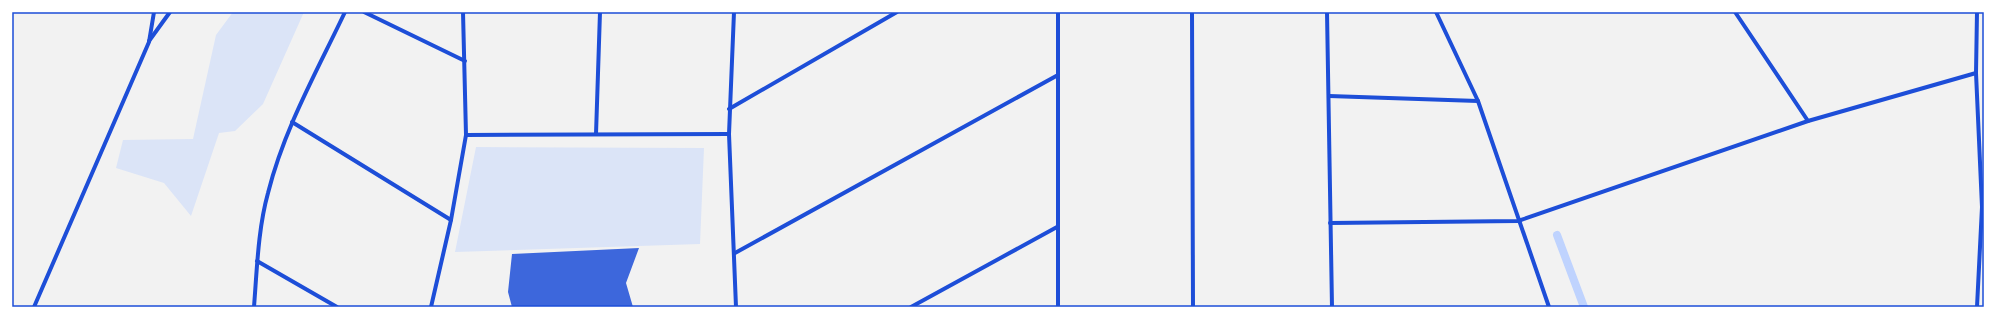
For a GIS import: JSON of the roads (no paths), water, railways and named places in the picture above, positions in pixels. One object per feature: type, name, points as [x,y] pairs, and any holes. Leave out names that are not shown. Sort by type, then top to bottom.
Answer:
[{"type":"street","points":[[149,42],[154,12]]},
{"type":"street","points":[[34,307],[149,42],[170,12]]},
{"type":"street","points":[[254,307],[257,260],[268,191],[292,122],[345,12]]},
{"type":"street","points":[[364,12],[465,61]]},
{"type":"street","points":[[431,307],[451,220],[466,135],[463,12]]},
{"type":"street","points":[[596,134],[600,12]]},
{"type":"street","points":[[734,12],[728,134],[735,253],[736,307]]},
{"type":"street","points":[[729,109],[897,12]]},
{"type":"street","points":[[1058,12],[1058,307]]},
{"type":"street","points":[[1192,12],[1193,307]]},
{"type":"street","points":[[1327,12],[1332,307]]},
{"type":"street","points":[[1436,12],[1478,101],[1518,221],[1549,307]]},
{"type":"street","points":[[1735,12],[1808,121]]},
{"type":"street","points":[[1977,12],[1976,73],[1982,207],[1977,307]]},
{"type":"street","points":[[1330,223],[1518,221],[1808,121],[1976,73]]},
{"type":"street","points":[[735,253],[1058,75]]},
{"type":"street","points":[[1329,96],[1478,101]]},
{"type":"street","points":[[292,122],[451,220]]},
{"type":"street","points":[[466,135],[728,134]]},
{"type":"street","points":[[911,307],[1057,227]]},
{"type":"street","points":[[257,260],[337,307]]},
{"type":"waterway","points":[[1557,235],[1584,307]]}]
